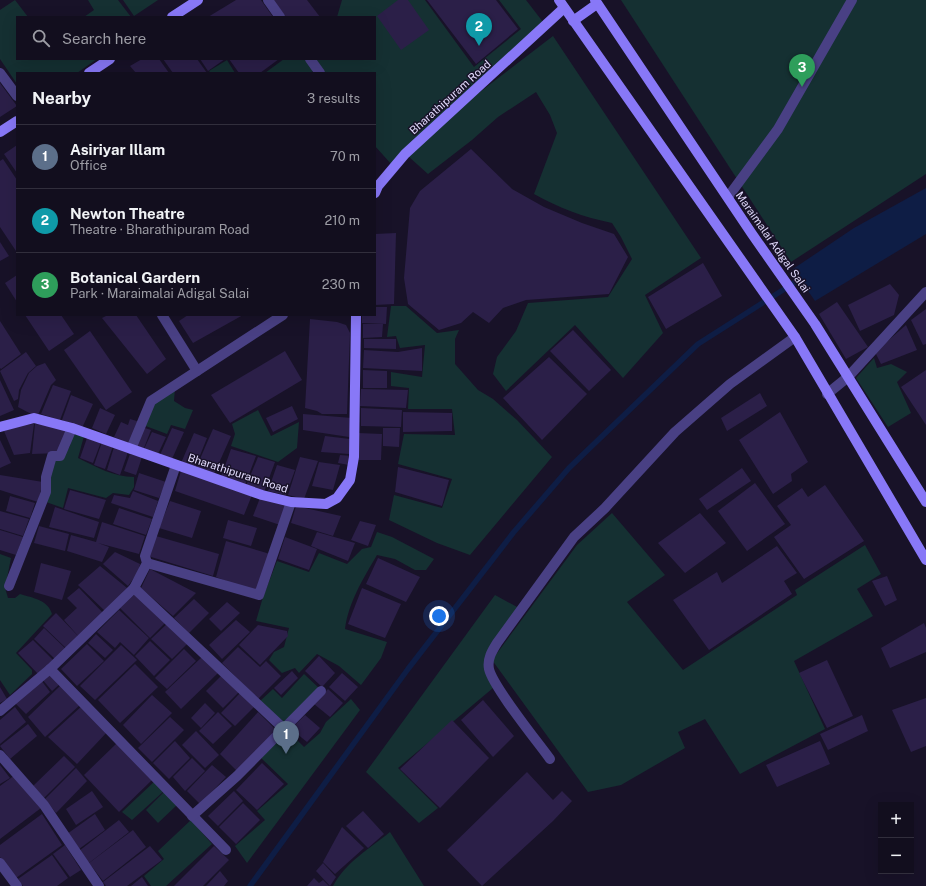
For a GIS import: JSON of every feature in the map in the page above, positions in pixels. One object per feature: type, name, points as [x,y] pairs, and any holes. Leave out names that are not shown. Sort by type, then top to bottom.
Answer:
[{"type":"main road","points":[[174,16],[198,0]]},
{"type":"main road","points":[[573,21],[596,2]]},
{"type":"main road","name":"Maraimalai Adigal Salai","points":[[596,2],[752,234],[815,324],[926,502]]},
{"type":"main road","points":[[561,4],[795,337],[827,394],[926,560]]},
{"type":"main road","name":"Bharathipuram Road","points":[[376,191],[378,186],[404,154],[561,4]]},
{"type":"main road","points":[[90,72],[108,60]]},
{"type":"main road","points":[[0,132],[16,122]]},
{"type":"main road","name":"Bharathipuram Road","points":[[0,427],[34,418],[72,428],[262,495],[291,502],[326,504],[337,498],[350,480],[354,457],[356,316]]},
{"type":"street","points":[[268,0],[279,16]]},
{"type":"street","points":[[728,197],[778,129],[852,0]]},
{"type":"street","points":[[311,60],[319,72]]},
{"type":"street","points":[[0,72],[16,95]]},
{"type":"street","points":[[827,394],[848,377],[926,292]]},
{"type":"street","points":[[163,316],[197,371]]},
{"type":"street","points":[[131,449],[151,401],[281,316]]},
{"type":"street","points":[[550,759],[498,688],[489,670],[489,657],[497,643],[574,537],[604,508],[675,432],[730,384],[795,337]]},
{"type":"street","points":[[9,586],[46,492],[46,477],[52,456],[60,456],[72,428]]},
{"type":"street","points":[[0,711],[50,669],[134,588],[147,563],[145,556],[176,465]]},
{"type":"street","points":[[147,563],[259,595],[291,502]]},
{"type":"street","points":[[134,588],[283,728]]},
{"type":"street","points":[[50,669],[226,850]]},
{"type":"street","points":[[192,816],[237,776],[321,691]]},
{"type":"street","points":[[0,755],[44,805],[99,886]]},
{"type":"street","points":[[0,863],[17,886]]},
{"type":"green space","points":[[15,0],[27,16],[16,16],[16,60],[96,60],[78,72],[16,72],[16,83],[0,59],[0,10]]},
{"type":"green space","points":[[88,0],[118,0],[130,16],[85,16],[94,10]]},
{"type":"green space","points":[[123,0],[158,0],[134,16]]},
{"type":"green space","points":[[342,0],[425,0],[474,67],[521,29],[499,0],[526,0],[543,22],[392,165],[376,147],[376,72],[324,72],[317,60],[376,60],[376,16],[337,16]]},
{"type":"green space","points":[[621,0],[926,0],[926,174],[791,262]]},
{"type":"green space","points":[[553,36],[701,258],[645,295],[663,333],[623,378],[575,325],[506,391],[493,374],[497,357],[516,331],[528,303],[608,297],[632,259],[612,223],[572,212],[534,194],[557,133],[550,115],[536,92],[498,117],[472,140],[428,174],[408,156],[476,95]]},
{"type":"green space","points":[[227,60],[234,72],[210,72],[209,71]]},
{"type":"green space","points":[[283,60],[306,60],[313,71],[312,72],[266,72]]},
{"type":"green space","points":[[391,306],[406,306],[437,333],[459,330],[455,339],[455,364],[478,390],[493,399],[517,420],[552,457],[470,555],[437,543],[389,520],[394,495],[442,508],[452,479],[398,464],[404,434],[455,435],[452,409],[408,409],[409,388],[391,386],[391,372],[422,377],[425,345],[400,348],[396,336],[387,337]]},
{"type":"green space","points":[[874,358],[877,368],[891,364],[907,372],[897,382],[911,413],[888,427],[856,378]]},
{"type":"green space","points":[[175,388],[174,401],[185,408],[193,410],[185,429],[171,425],[167,434],[143,425],[153,402]]},
{"type":"green space","points":[[258,410],[271,436],[299,422],[297,448],[278,462],[231,446],[235,434],[232,424]]},
{"type":"green space","points":[[72,434],[84,436],[78,458],[112,473],[126,477],[134,477],[134,487],[129,495],[113,493],[106,498],[68,488],[63,508],[46,502],[53,459],[64,456],[70,446]]},
{"type":"green space","points":[[612,513],[665,575],[627,602],[683,670],[797,595],[795,590],[865,545],[881,574],[857,589],[873,616],[794,661],[825,729],[740,774],[705,719],[678,732],[685,748],[621,785],[588,792],[492,660],[577,545]]},
{"type":"green space","points":[[377,532],[392,537],[434,559],[426,570],[415,570],[395,559],[377,555],[362,581],[349,610],[345,629],[387,642],[381,658],[361,685],[339,666],[317,654],[299,673],[295,668],[282,673],[269,660],[274,652],[284,647],[289,628],[256,621],[263,597],[277,561],[309,572],[319,553],[347,564],[362,549],[371,547]]},
{"type":"green space","points":[[0,554],[11,558],[5,588],[8,598],[15,598],[20,594],[35,598],[44,603],[50,609],[52,614],[16,653],[32,670],[32,674],[10,695],[0,680]]},
{"type":"green space","points":[[495,595],[519,608],[485,658],[493,688],[398,768],[438,808],[419,823],[366,772]]},
{"type":"green space","points":[[304,674],[320,689],[284,723],[259,702],[273,689],[282,698]]},
{"type":"green space","points":[[351,699],[360,710],[247,863],[235,846],[265,820],[257,811],[288,784],[260,757],[288,731],[304,747],[320,733],[326,722]]},
{"type":"green space","points":[[155,781],[164,791],[132,820],[122,812]]},
{"type":"green space","points":[[165,791],[177,805],[158,823],[146,810]]},
{"type":"green space","points":[[191,820],[212,844],[166,886],[151,886],[144,876],[164,859],[158,851]]},
{"type":"green space","points":[[390,832],[424,886],[333,886],[338,877],[351,863]]},
{"type":"water","points":[[926,188],[926,234],[815,301],[793,269],[854,228]]},
{"type":"building","points":[[236,0],[261,0],[272,16],[210,16]]},
{"type":"building","points":[[273,0],[307,0],[319,16],[285,16]]},
{"type":"building","points":[[398,0],[408,0],[429,30],[401,50],[377,16]]},
{"type":"building","points":[[427,0],[496,0],[518,29],[476,64]]},
{"type":"building","points":[[140,60],[160,60],[168,72],[135,72],[130,66]]},
{"type":"building","points":[[164,60],[198,60],[206,72],[172,72]]},
{"type":"building","points":[[201,60],[224,60],[208,71]]},
{"type":"building","points":[[230,60],[278,60],[261,72],[238,72]]},
{"type":"building","points":[[0,83],[16,107],[0,117]]},
{"type":"building","points":[[16,146],[16,172],[4,154]]},
{"type":"building","points":[[471,149],[512,189],[544,207],[582,223],[614,234],[628,257],[609,294],[526,300],[503,308],[489,323],[473,312],[461,323],[439,330],[408,304],[404,278],[410,208],[420,191]]},
{"type":"building","points":[[3,159],[16,178],[16,251],[0,227],[0,161]]},
{"type":"building","points":[[396,233],[394,304],[376,305],[376,234]]},
{"type":"building","points":[[0,242],[9,256],[0,261]]},
{"type":"building","points":[[703,263],[722,296],[666,329],[648,297]]},
{"type":"building","points":[[16,276],[16,300],[5,283]]},
{"type":"building","points":[[890,284],[899,295],[894,315],[860,331],[848,305]]},
{"type":"building","points":[[837,302],[868,347],[846,359],[819,314]]},
{"type":"building","points":[[376,307],[387,307],[386,324],[362,323],[362,316],[376,316]]},
{"type":"building","points":[[926,309],[926,344],[923,345],[911,320]]},
{"type":"building","points":[[26,316],[62,316],[74,334],[49,351]]},
{"type":"building","points":[[106,316],[137,316],[166,359],[147,374],[102,318]]},
{"type":"building","points":[[186,316],[241,316],[193,343],[179,321]]},
{"type":"building","points":[[310,319],[337,322],[346,325],[350,333],[347,414],[322,414],[305,408]]},
{"type":"building","points":[[0,321],[21,354],[1,369],[0,368]]},
{"type":"building","points":[[363,324],[383,324],[382,337],[363,338]]},
{"type":"building","points":[[906,325],[917,350],[881,364],[875,352]]},
{"type":"building","points":[[573,330],[611,370],[589,391],[550,351]]},
{"type":"building","points":[[90,331],[132,392],[106,410],[64,350]]},
{"type":"building","points":[[364,339],[396,339],[396,349],[364,348]]},
{"type":"building","points":[[422,348],[422,371],[363,368],[364,350],[398,352]]},
{"type":"building","points":[[285,351],[302,380],[230,423],[211,395]]},
{"type":"building","points":[[26,352],[36,366],[28,373],[19,390],[18,399],[14,401],[0,371]]},
{"type":"building","points":[[549,357],[587,394],[542,440],[503,398]]},
{"type":"building","points":[[45,363],[56,380],[51,385],[38,415],[35,416],[18,407],[21,390],[29,373],[37,366]]},
{"type":"building","points":[[363,370],[387,371],[387,388],[363,388]]},
{"type":"building","points":[[926,370],[926,425],[901,387]]},
{"type":"building","points":[[0,380],[14,410],[0,416]]},
{"type":"building","points":[[53,385],[71,391],[60,420],[41,414]]},
{"type":"building","points":[[361,389],[408,390],[406,408],[360,406]]},
{"type":"building","points":[[760,393],[767,406],[727,431],[721,418]]},
{"type":"building","points":[[71,395],[93,404],[82,428],[62,420]]},
{"type":"building","points":[[292,406],[298,419],[273,432],[266,418]]},
{"type":"building","points":[[100,408],[115,415],[106,434],[92,428]]},
{"type":"building","points":[[361,408],[402,410],[401,427],[361,426]]},
{"type":"building","points":[[403,412],[452,413],[452,431],[403,432]]},
{"type":"building","points":[[780,412],[808,462],[791,474],[792,481],[773,494],[739,440]]},
{"type":"building","points":[[303,414],[352,418],[349,437],[303,430]]},
{"type":"building","points":[[130,419],[140,422],[131,444],[114,437],[121,422],[128,425]]},
{"type":"building","points":[[34,424],[30,453],[14,455],[4,431],[21,425]]},
{"type":"building","points":[[35,424],[50,425],[68,430],[59,453],[32,454]]},
{"type":"building","points":[[142,427],[151,430],[144,448],[136,446]]},
{"type":"building","points":[[172,428],[184,432],[172,459],[160,455]]},
{"type":"building","points":[[383,428],[400,428],[399,447],[383,446]]},
{"type":"building","points":[[213,429],[231,436],[214,474],[196,468]]},
{"type":"building","points":[[152,432],[166,437],[158,454],[144,449]]},
{"type":"building","points":[[194,433],[207,438],[195,468],[181,463]]},
{"type":"building","points":[[358,433],[382,434],[381,460],[358,460]]},
{"type":"building","points":[[325,436],[350,439],[349,454],[321,452]]},
{"type":"building","points":[[87,438],[101,442],[93,463],[80,458]]},
{"type":"building","points":[[0,440],[11,463],[0,468]]},
{"type":"building","points":[[102,442],[113,446],[105,469],[94,465]]},
{"type":"building","points":[[114,447],[128,452],[120,475],[107,470]]},
{"type":"building","points":[[231,449],[256,456],[245,485],[221,477]]},
{"type":"building","points":[[130,454],[142,457],[136,475],[124,471]]},
{"type":"building","points":[[340,455],[352,456],[349,465],[338,463]]},
{"type":"building","points":[[258,457],[275,462],[264,492],[246,486]]},
{"type":"building","points":[[300,457],[318,461],[304,499],[288,495]]},
{"type":"building","points":[[319,462],[340,465],[333,490],[312,486]]},
{"type":"building","points":[[277,465],[295,470],[286,495],[268,491]]},
{"type":"building","points":[[398,467],[449,480],[442,506],[395,492]]},
{"type":"building","points":[[742,468],[751,481],[707,510],[699,499]]},
{"type":"building","points":[[181,471],[252,495],[244,515],[175,491]]},
{"type":"building","points":[[139,473],[166,482],[159,498],[134,490]]},
{"type":"building","points":[[0,475],[43,482],[38,502],[0,490]]},
{"type":"building","points":[[755,483],[785,524],[747,551],[718,511]]},
{"type":"building","points":[[825,485],[864,541],[804,579],[774,537],[791,525],[777,506],[802,488],[808,497]]},
{"type":"building","points":[[70,490],[106,500],[99,519],[64,509]]},
{"type":"building","points":[[133,491],[158,501],[153,517],[111,503],[114,495],[130,498]]},
{"type":"building","points":[[10,496],[35,503],[30,518],[6,511]]},
{"type":"building","points":[[260,498],[287,505],[280,525],[253,516]]},
{"type":"building","points":[[170,501],[201,511],[192,538],[159,528]]},
{"type":"building","points":[[296,506],[341,516],[333,536],[291,523]]},
{"type":"building","points":[[55,507],[99,522],[94,538],[49,527]]},
{"type":"building","points":[[119,508],[152,519],[146,535],[113,524]]},
{"type":"building","points":[[0,511],[29,519],[23,536],[0,529]]},
{"type":"building","points":[[700,513],[726,543],[685,573],[658,543]]},
{"type":"building","points":[[228,520],[257,528],[251,546],[223,538]]},
{"type":"building","points":[[360,521],[376,525],[368,546],[351,540]]},
{"type":"building","points":[[102,522],[145,536],[139,554],[98,543],[109,547],[102,562],[67,551],[71,535],[96,542]]},
{"type":"building","points":[[39,526],[69,534],[65,551],[34,543]]},
{"type":"building","points":[[0,530],[23,537],[16,555],[0,550]]},
{"type":"building","points":[[317,532],[355,543],[348,561],[311,546]]},
{"type":"building","points":[[156,536],[219,554],[213,576],[148,556]]},
{"type":"building","points":[[285,537],[317,549],[309,570],[278,559]]},
{"type":"building","points":[[226,541],[270,554],[257,593],[216,577]]},
{"type":"building","points":[[777,546],[797,573],[784,581],[792,594],[709,650],[673,600],[717,572],[722,583]]},
{"type":"building","points":[[115,552],[140,564],[138,572],[128,586],[103,564]]},
{"type":"building","points":[[378,558],[420,577],[406,602],[366,584]]},
{"type":"building","points":[[41,563],[71,571],[62,600],[34,592]]},
{"type":"building","points":[[100,566],[127,588],[106,612],[78,585]]},
{"type":"building","points":[[150,569],[196,593],[173,616],[141,588]]},
{"type":"building","points":[[887,576],[897,600],[885,606],[872,581]]},
{"type":"building","points":[[79,588],[104,614],[79,637],[64,620],[77,608],[67,598]]},
{"type":"building","points":[[362,588],[401,604],[385,638],[348,624]]},
{"type":"building","points":[[135,594],[166,622],[150,638],[120,608]]},
{"type":"building","points":[[194,599],[209,613],[189,633],[174,618]]},
{"type":"building","points":[[227,602],[240,613],[221,631],[209,619]]},
{"type":"building","points":[[119,610],[149,638],[134,655],[120,642],[115,648],[97,632]]},
{"type":"building","points":[[56,613],[79,637],[67,649],[43,626]]},
{"type":"building","points":[[236,620],[250,632],[222,659],[209,645]]},
{"type":"building","points":[[169,622],[189,642],[172,659],[151,639]]},
{"type":"building","points":[[924,623],[926,628],[926,652],[890,668],[881,648]]},
{"type":"building","points":[[258,625],[287,631],[288,636],[260,665],[239,645]]},
{"type":"building","points":[[44,628],[66,649],[55,659],[34,639]]},
{"type":"building","points":[[96,634],[113,650],[105,658],[88,643]]},
{"type":"building","points":[[33,640],[54,661],[39,675],[18,653]]},
{"type":"building","points":[[150,641],[170,660],[154,676],[135,656]]},
{"type":"building","points":[[87,644],[104,661],[77,686],[61,669]]},
{"type":"building","points":[[121,645],[137,660],[95,700],[80,686]]},
{"type":"building","points":[[238,647],[260,667],[266,661],[281,676],[258,699],[222,663]]},
{"type":"building","points":[[184,649],[196,661],[167,689],[155,678]]},
{"type":"building","points":[[319,656],[335,673],[322,687],[305,671]]},
{"type":"building","points":[[202,657],[219,672],[181,709],[165,692]]},
{"type":"building","points":[[827,660],[853,716],[827,728],[799,673]]},
{"type":"building","points":[[135,664],[158,687],[120,723],[98,700]]},
{"type":"building","points":[[292,671],[298,678],[281,695],[274,688]]},
{"type":"building","points":[[51,672],[61,683],[52,691],[42,679]]},
{"type":"building","points":[[342,673],[358,687],[345,701],[329,687]]},
{"type":"building","points":[[222,675],[239,692],[223,708],[206,691]]},
{"type":"building","points":[[41,680],[50,692],[26,714],[15,703]]},
{"type":"building","points":[[61,685],[81,704],[45,737],[28,717]]},
{"type":"building","points":[[0,687],[7,699],[0,703]]},
{"type":"building","points":[[328,689],[343,703],[330,717],[314,704]]},
{"type":"building","points":[[240,693],[254,707],[235,726],[221,713]]},
{"type":"building","points":[[152,695],[172,713],[141,744],[123,725]]},
{"type":"building","points":[[926,698],[926,746],[911,752],[892,710]]},
{"type":"building","points":[[483,700],[514,736],[493,757],[461,720]]},
{"type":"building","points":[[205,703],[215,713],[201,728],[191,718]]},
{"type":"building","points":[[83,705],[108,731],[77,764],[48,737]]},
{"type":"building","points":[[15,707],[26,722],[0,744],[0,720]]},
{"type":"building","points":[[218,712],[232,726],[213,744],[199,731]]},
{"type":"building","points":[[258,712],[277,731],[237,771],[220,754]]},
{"type":"building","points":[[305,715],[320,728],[307,742],[291,729]]},
{"type":"building","points":[[862,715],[868,731],[828,750],[820,734]]},
{"type":"building","points":[[170,717],[184,730],[152,762],[138,748]]},
{"type":"building","points":[[452,720],[489,758],[440,808],[400,769]]},
{"type":"building","points":[[28,724],[37,736],[10,759],[0,746]]},
{"type":"building","points":[[196,731],[219,755],[205,768],[182,745]]},
{"type":"building","points":[[175,741],[190,758],[169,779],[153,763]]},
{"type":"building","points":[[820,741],[830,764],[777,787],[766,765]]},
{"type":"building","points":[[117,743],[153,779],[119,812],[84,775]]},
{"type":"building","points":[[64,756],[75,767],[44,798],[33,786]]},
{"type":"building","points":[[192,758],[205,771],[185,791],[173,777]]},
{"type":"building","points":[[262,763],[284,784],[257,810],[236,790]]},
{"type":"building","points":[[0,765],[10,778],[0,784]]},
{"type":"building","points":[[212,765],[226,777],[200,804],[187,791]]},
{"type":"building","points":[[76,768],[87,781],[56,813],[45,799]]},
{"type":"building","points":[[527,772],[553,800],[562,791],[572,801],[553,821],[482,886],[447,850]]},
{"type":"building","points":[[15,775],[41,808],[0,839],[0,786]]},
{"type":"building","points":[[92,791],[103,807],[76,825],[66,809]]},
{"type":"building","points":[[234,791],[243,801],[218,826],[208,816]]},
{"type":"building","points":[[243,803],[260,820],[236,844],[219,827]]},
{"type":"building","points":[[363,811],[384,834],[368,848],[346,826]]},
{"type":"building","points":[[42,814],[62,845],[16,878],[0,857],[0,845]]},
{"type":"building","points":[[95,814],[105,830],[79,849],[67,834]]},
{"type":"building","points":[[119,820],[129,832],[89,863],[79,851]]},
{"type":"building","points":[[342,827],[364,848],[335,874],[323,862]]},
{"type":"building","points":[[133,830],[146,847],[103,881],[89,863]]},
{"type":"building","points":[[65,845],[81,870],[70,877],[53,854]]},
{"type":"building","points":[[150,846],[162,860],[127,886],[106,886],[103,882]]},
{"type":"building","points":[[214,846],[229,860],[203,886],[174,886]]},
{"type":"building","points":[[52,855],[68,878],[57,886],[23,886],[18,879]]},
{"type":"building","points":[[323,863],[336,877],[330,886],[316,871]]},
{"type":"building","points":[[220,871],[228,881],[224,886],[206,886]]},
{"type":"building","points":[[142,877],[148,886],[131,886]]},
{"type":"building","points":[[314,878],[319,883],[323,880],[329,886],[307,886]]},
{"type":"waterway","points":[[250,886],[408,669],[513,533],[569,468],[698,344],[805,276]]},
{"type":"place","name":"Newton Theatre","points":[[479,46]]},
{"type":"place","name":"Botanical Gardern","points":[[802,87]]},
{"type":"place","name":"Asiriyar Illam","points":[[286,754]]}]
